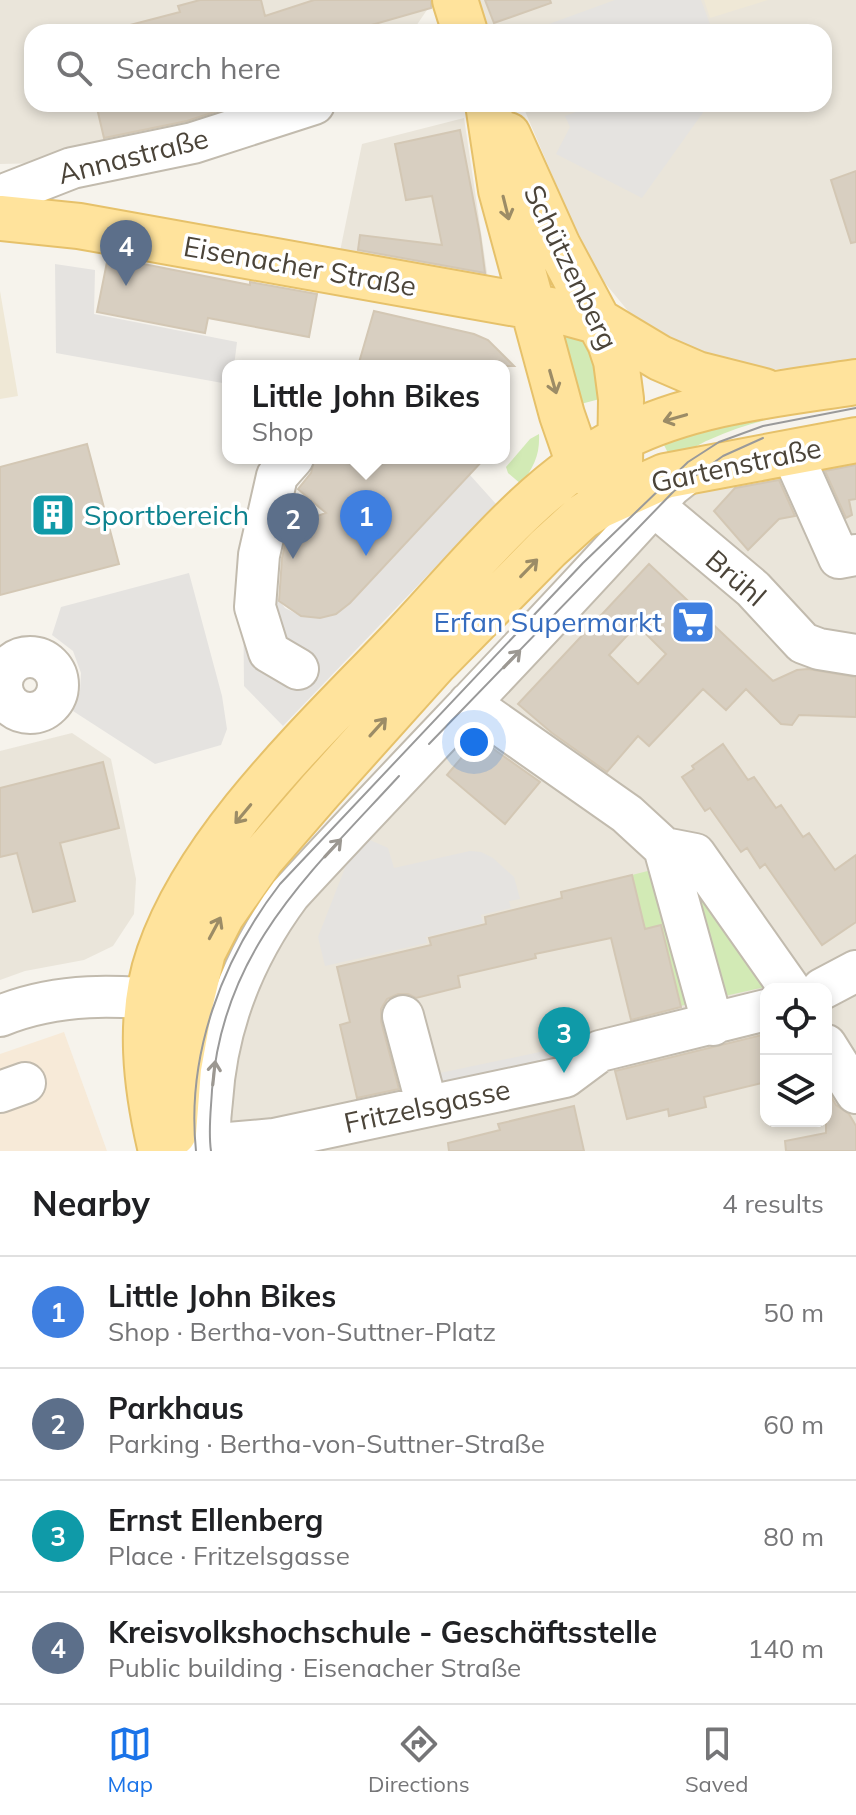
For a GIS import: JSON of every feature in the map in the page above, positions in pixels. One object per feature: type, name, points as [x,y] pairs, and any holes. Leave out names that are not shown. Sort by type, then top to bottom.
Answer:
[{"type":"main road","points":[[455,0],[462,24]]},
{"type":"main road","name":"Schützenberg","points":[[491,112],[501,190],[531,307],[579,464]]},
{"type":"main road","name":"Schützenberg","points":[[494,112],[558,246],[600,322],[616,361],[621,399],[617,496]]},
{"type":"main road","name":"Eisenacher Straße","points":[[0,218],[79,226],[600,322]]},
{"type":"main road","name":"Gartenstraße","points":[[600,322],[660,358],[697,374],[723,383],[778,394]]},
{"type":"main road","name":"Gartenstraße","points":[[420,649],[437,599],[539,496],[579,464],[621,438],[661,421],[715,406],[856,382]]},
{"type":"main road","name":"Gartenstraße","points":[[420,649],[582,517],[617,496],[665,476],[856,440]]},
{"type":"main road","points":[[579,464],[593,479],[617,496]]},
{"type":"main road","points":[[185,1149],[148,1091],[147,998],[158,956],[174,915],[231,829],[331,711],[420,649]]},
{"type":"main road","points":[[185,1149],[179,1068],[203,952],[222,915],[262,858],[420,649]]},
{"type":"street","name":"Annastraße","points":[[0,198],[72,168],[193,143],[289,112]]},
{"type":"street","points":[[792,453],[839,558],[856,555]]},
{"type":"street","points":[[288,464],[277,476],[259,555],[255,607],[269,652],[298,669]]},
{"type":"street","points":[[185,1149],[235,991],[260,937],[290,894],[555,615],[671,486],[690,471]]},
{"type":"street","name":"Brühl","points":[[666,516],[753,589],[793,653],[819,649],[856,655]]},
{"type":"street","points":[[469,703],[627,814],[664,848],[695,854],[786,983]]},
{"type":"street","points":[[664,848],[713,1025]]},
{"type":"street","points":[[832,984],[856,971]]},
{"type":"street","points":[[0,1016],[57,999],[85,996],[191,1002]]},
{"type":"street","name":"Fritzelsgasse","points":[[185,1149],[274,1139],[367,1135],[427,1106],[565,1077],[600,1051],[760,1012]]},
{"type":"street","points":[[403,1016],[427,1106]]},
{"type":"street","points":[[832,1055],[856,1093]]},
{"type":"shaded area","points":[[0,0],[433,1],[417,24],[24,24],[24,112],[247,112],[45,163],[0,164]]},
{"type":"shaded area","points":[[478,0],[856,0],[856,359],[813,367],[762,370],[698,353],[633,317],[605,283],[581,243],[525,112],[832,112],[832,24],[488,24]]},
{"type":"shaded area","points":[[615,0],[701,0],[710,24],[549,24]]},
{"type":"shaded area","points":[[704,0],[768,0],[710,18]]},
{"type":"shaded area","points":[[576,112],[703,112],[642,198],[556,154],[570,127],[565,116]]},
{"type":"shaded area","points":[[464,118],[488,279],[338,261],[362,144]]},
{"type":"shaded area","points":[[55,264],[95,270],[94,314],[237,342],[235,360],[222,360],[222,383],[56,353]]},
{"type":"shaded area","points":[[0,291],[18,396],[0,399]]},
{"type":"shaded area","points":[[856,455],[856,1151],[205,1151],[227,989],[686,491]]},
{"type":"shaded area","points":[[470,475],[496,504],[283,726],[244,686],[243,583],[269,587],[285,608],[301,616],[320,618],[336,614],[350,603]]},
{"type":"shaded area","points":[[189,573],[222,696],[227,729],[221,745],[155,764],[73,711],[80,691],[81,673],[73,651],[52,635],[61,607]]},
{"type":"shaded area","points":[[72,733],[111,759],[136,879],[134,914],[113,946],[84,960],[25,971],[0,980],[0,751]]},
{"type":"shaded area","points":[[363,837],[388,848],[394,868],[470,851],[481,852],[493,858],[514,877],[520,899],[509,901],[511,908],[481,915],[483,923],[426,937],[427,943],[325,966],[318,937],[354,845]]},
{"type":"shaded area","points":[[64,1032],[107,1151],[0,1151],[0,1054]]},
{"type":"shaded area","points":[[554,1049],[560,1077],[441,1103],[435,1074]]},
{"type":"green space","points":[[564,330],[581,332],[611,396],[577,405],[561,343]]},
{"type":"green space","points":[[786,415],[729,431],[670,457],[663,443],[680,431]]},
{"type":"green space","points":[[539,434],[535,460],[521,484],[508,473],[506,467],[530,439]]},
{"type":"green space","points":[[683,862],[768,983],[760,983],[760,988],[680,1006],[661,926],[645,929],[632,875]]},
{"type":"building","points":[[200,0],[261,0],[265,16],[314,0],[431,0],[431,8],[375,24],[134,24],[180,12],[178,6]]},
{"type":"building","points":[[485,0],[550,0],[551,3],[494,23]]},
{"type":"building","points":[[98,112],[215,112],[187,121],[104,138]]},
{"type":"building","points":[[460,130],[485,273],[358,250],[360,235],[442,245],[432,196],[406,200],[395,144]]},
{"type":"building","points":[[856,171],[856,242],[851,243],[831,180]]},
{"type":"building","points":[[108,257],[250,285],[250,282],[317,294],[309,337],[208,318],[205,333],[97,312]]},
{"type":"building","points":[[374,311],[474,334],[488,340],[508,360],[360,360]]},
{"type":"building","name":"Sportbereich","points":[[87,444],[119,564],[0,595],[0,467]]},
{"type":"building","points":[[313,464],[479,464],[350,603],[336,614],[320,618],[301,616],[279,601],[282,558],[289,526],[326,513],[298,489],[311,473]]},
{"type":"building","points":[[856,465],[856,499],[849,500],[852,515],[846,518],[825,471]]},
{"type":"building","points":[[779,480],[795,516],[779,519],[748,550],[714,511],[735,488]]},
{"type":"building","points":[[649,564],[773,681],[797,670],[808,669],[856,677],[856,717],[799,715],[792,725],[781,724],[746,689],[726,710],[703,689],[649,746],[638,736],[607,772],[552,733],[518,704]],"holes":[[[637,625],[666,654],[638,684],[609,655]]]},
{"type":"building","points":[[478,738],[540,782],[505,824],[447,775]]},
{"type":"building","points":[[723,744],[748,780],[754,777],[776,808],[781,805],[803,837],[809,833],[835,870],[856,855],[856,922],[822,945],[765,864],[760,868],[747,848],[741,852],[710,808],[705,811],[682,777]]},
{"type":"building","points":[[103,762],[119,828],[60,843],[75,901],[33,912],[17,853],[0,857],[0,788]]},
{"type":"building","points":[[632,875],[645,929],[661,925],[681,1007],[631,1020],[611,938],[535,954],[536,958],[458,976],[460,987],[416,998],[398,994],[387,999],[381,1009],[381,1021],[399,1089],[357,1098],[340,1025],[350,1022],[337,967],[431,945],[429,938],[486,924],[485,917],[562,898],[561,892]]},
{"type":"building","points":[[760,1035],[760,1083],[704,1097],[706,1107],[669,1116],[668,1109],[627,1119],[615,1071]]},
{"type":"building","points":[[832,1098],[849,1114],[856,1126],[856,1151],[786,1151],[785,1141],[826,1133],[826,1127],[832,1127]]},
{"type":"building","points":[[574,1106],[584,1151],[449,1151],[448,1143],[500,1130],[498,1124]]},
{"type":"tram line","points":[[196,1151],[194,1115],[197,1079],[212,1010],[241,944],[280,884],[583,563],[688,462],[719,442],[763,426],[856,408]]},
{"type":"tram line","points":[[429,744],[674,491],[723,456],[763,438]]},
{"type":"tram line","points":[[211,1151],[212,1090],[220,1040],[233,995],[253,954],[276,916],[304,881],[399,776]]},
{"type":"place","name":"Kreisvolkshochschule - Geschäftsstelle","points":[[126,286]]},
{"type":"place","name":"Sportbereich","points":[[53,515]]},
{"type":"place","name":"Little John Bikes","points":[[366,556]]},
{"type":"place","name":"Parkhaus","points":[[293,559]]},
{"type":"place","name":"Erfan Supermarkt","points":[[693,622]]},
{"type":"place","name":"Ernst Ellenberg","points":[[564,1073]]}]
